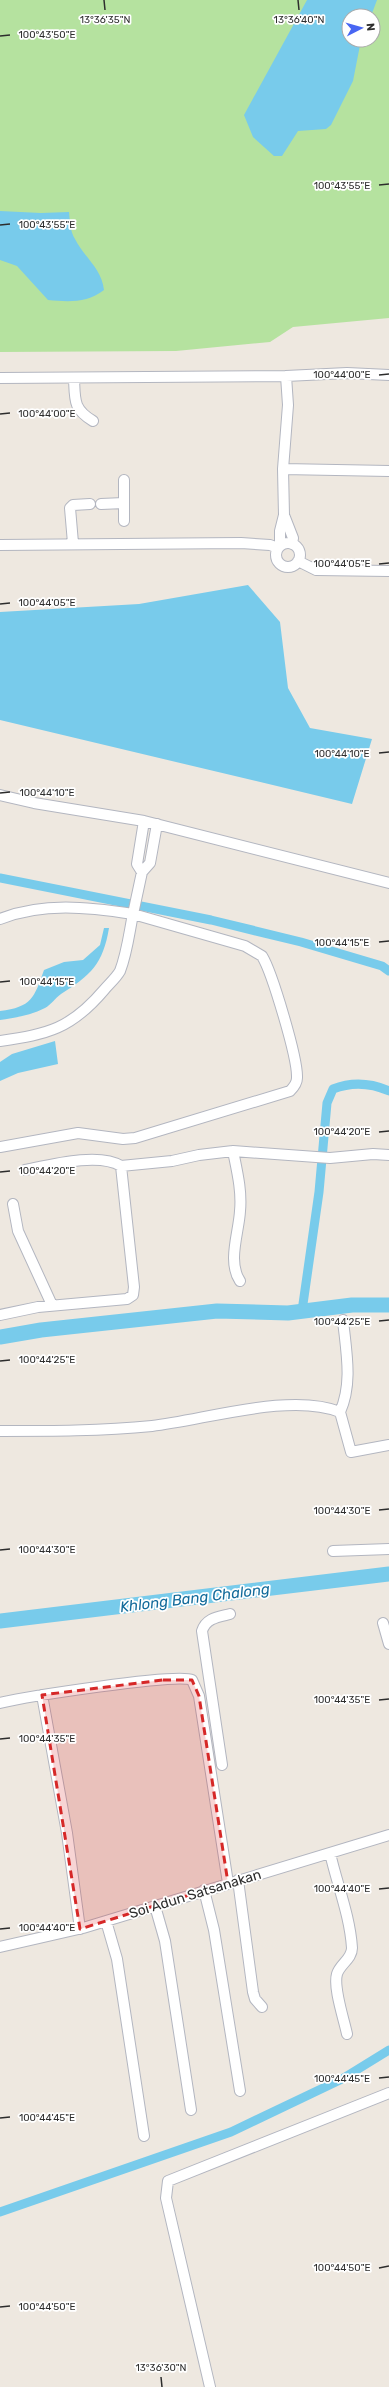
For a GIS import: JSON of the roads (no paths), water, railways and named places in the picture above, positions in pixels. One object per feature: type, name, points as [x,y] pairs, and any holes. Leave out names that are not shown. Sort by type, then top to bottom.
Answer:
[{"type":"street","points":[[0,378],[286,376],[347,373],[389,374]]},
{"type":"street","points":[[286,376],[288,405],[283,469],[284,516],[276,559],[281,565],[292,566],[298,561]]},
{"type":"street","points":[[74,378],[76,405],[81,414],[93,421]]},
{"type":"street","points":[[283,469],[389,471]]},
{"type":"street","points":[[124,480],[124,521]]},
{"type":"street","points":[[101,504],[124,503]]},
{"type":"street","points":[[73,543],[70,508],[73,506],[90,504]]},
{"type":"street","points":[[284,516],[293,538],[292,544]]},
{"type":"street","points":[[0,545],[73,543],[135,545],[240,543],[279,546],[292,544],[298,549],[298,561]]},
{"type":"street","points":[[298,561],[316,570],[389,572]]},
{"type":"street","points":[[0,795],[34,803],[144,821],[389,883]]},
{"type":"street","points":[[142,872],[137,864],[144,821]]},
{"type":"street","points":[[0,1041],[42,1035],[74,1020],[94,1002],[119,973],[126,954],[133,911],[142,872],[150,863],[157,824]]},
{"type":"street","points":[[0,919],[36,907],[133,911],[245,946],[262,956],[266,962],[292,1050],[296,1074],[296,1084],[290,1091],[135,1138],[123,1139],[78,1133],[0,1147]]},
{"type":"street","points":[[25,1170],[98,1160],[115,1162],[121,1166],[172,1161],[199,1154],[233,1151],[278,1156],[308,1155],[330,1158],[378,1153],[389,1155]]},
{"type":"street","points":[[233,1151],[240,1185],[240,1211],[235,1246],[235,1270],[240,1280]]},
{"type":"street","points":[[0,1314],[52,1305],[127,1298],[133,1295],[134,1287],[121,1166]]},
{"type":"street","points":[[13,1204],[18,1232],[52,1305]]},
{"type":"street","points":[[344,1320],[347,1397],[340,1412],[351,1452],[389,1445]]},
{"type":"street","points":[[0,1431],[71,1432],[152,1426],[300,1405],[318,1405],[340,1412]]},
{"type":"street","points":[[333,1551],[389,1550]]},
{"type":"street","points":[[222,1765],[202,1631],[204,1626],[210,1620],[230,1614]]},
{"type":"street","points":[[383,1623],[389,1644]]},
{"type":"street","points":[[0,1703],[42,1695],[163,1680],[186,1678],[192,1680],[199,1696],[253,1992],[255,1999],[262,2007]]},
{"type":"street","points":[[42,1695],[67,1833],[80,1929]]},
{"type":"street","name":"Soi Adun Satsanakan","points":[[0,1947],[80,1929],[204,1890],[389,1835]]},
{"type":"street","points":[[330,1853],[347,1918],[352,1949],[351,1954],[338,1971],[336,1981],[347,2034]]},
{"type":"street","points":[[204,1890],[214,1930],[240,2091]]},
{"type":"street","points":[[156,1906],[165,1942],[191,2110]]},
{"type":"street","points":[[106,1921],[117,1959],[144,2136]]},
{"type":"street","points":[[210,2387],[166,2198],[168,2181],[389,2093]]},
{"type":"water","points":[[307,0],[377,0],[374,8],[341,8],[341,48],[359,48],[353,81],[331,125],[326,129],[298,131],[282,156],[274,156],[253,137],[244,115]]},
{"type":"water","points":[[0,211],[41,213],[69,212],[70,226],[73,236],[96,269],[103,283],[104,290],[91,297],[78,301],[48,300],[17,266],[0,260]]},
{"type":"water","points":[[248,585],[280,622],[288,688],[310,728],[372,739],[352,804],[0,720],[0,612],[139,604]]},
{"type":"water","points":[[104,928],[109,928],[103,951],[99,960],[88,974],[45,1008],[23,1016],[0,1020],[0,1011],[19,1007],[30,1000],[37,988],[44,970],[64,962],[83,960],[100,945]]},
{"type":"water","points":[[55,1041],[58,1064],[18,1073],[0,1081],[0,1062],[12,1054]]},
{"type":"waterway","points":[[0,878],[211,920],[301,942],[382,966],[389,971]]},
{"type":"waterway","points":[[302,1311],[319,1192],[327,1103],[333,1089],[347,1085],[361,1084],[375,1086],[389,1091]]},
{"type":"waterway","points":[[0,1337],[41,1330],[217,1311],[288,1313],[352,1305],[389,1305]]},
{"type":"waterway","name":"Khlong Bang Chalong","points":[[0,1621],[389,1574]]},
{"type":"waterway","points":[[0,2212],[231,2132],[342,2079],[389,2050]]}]
